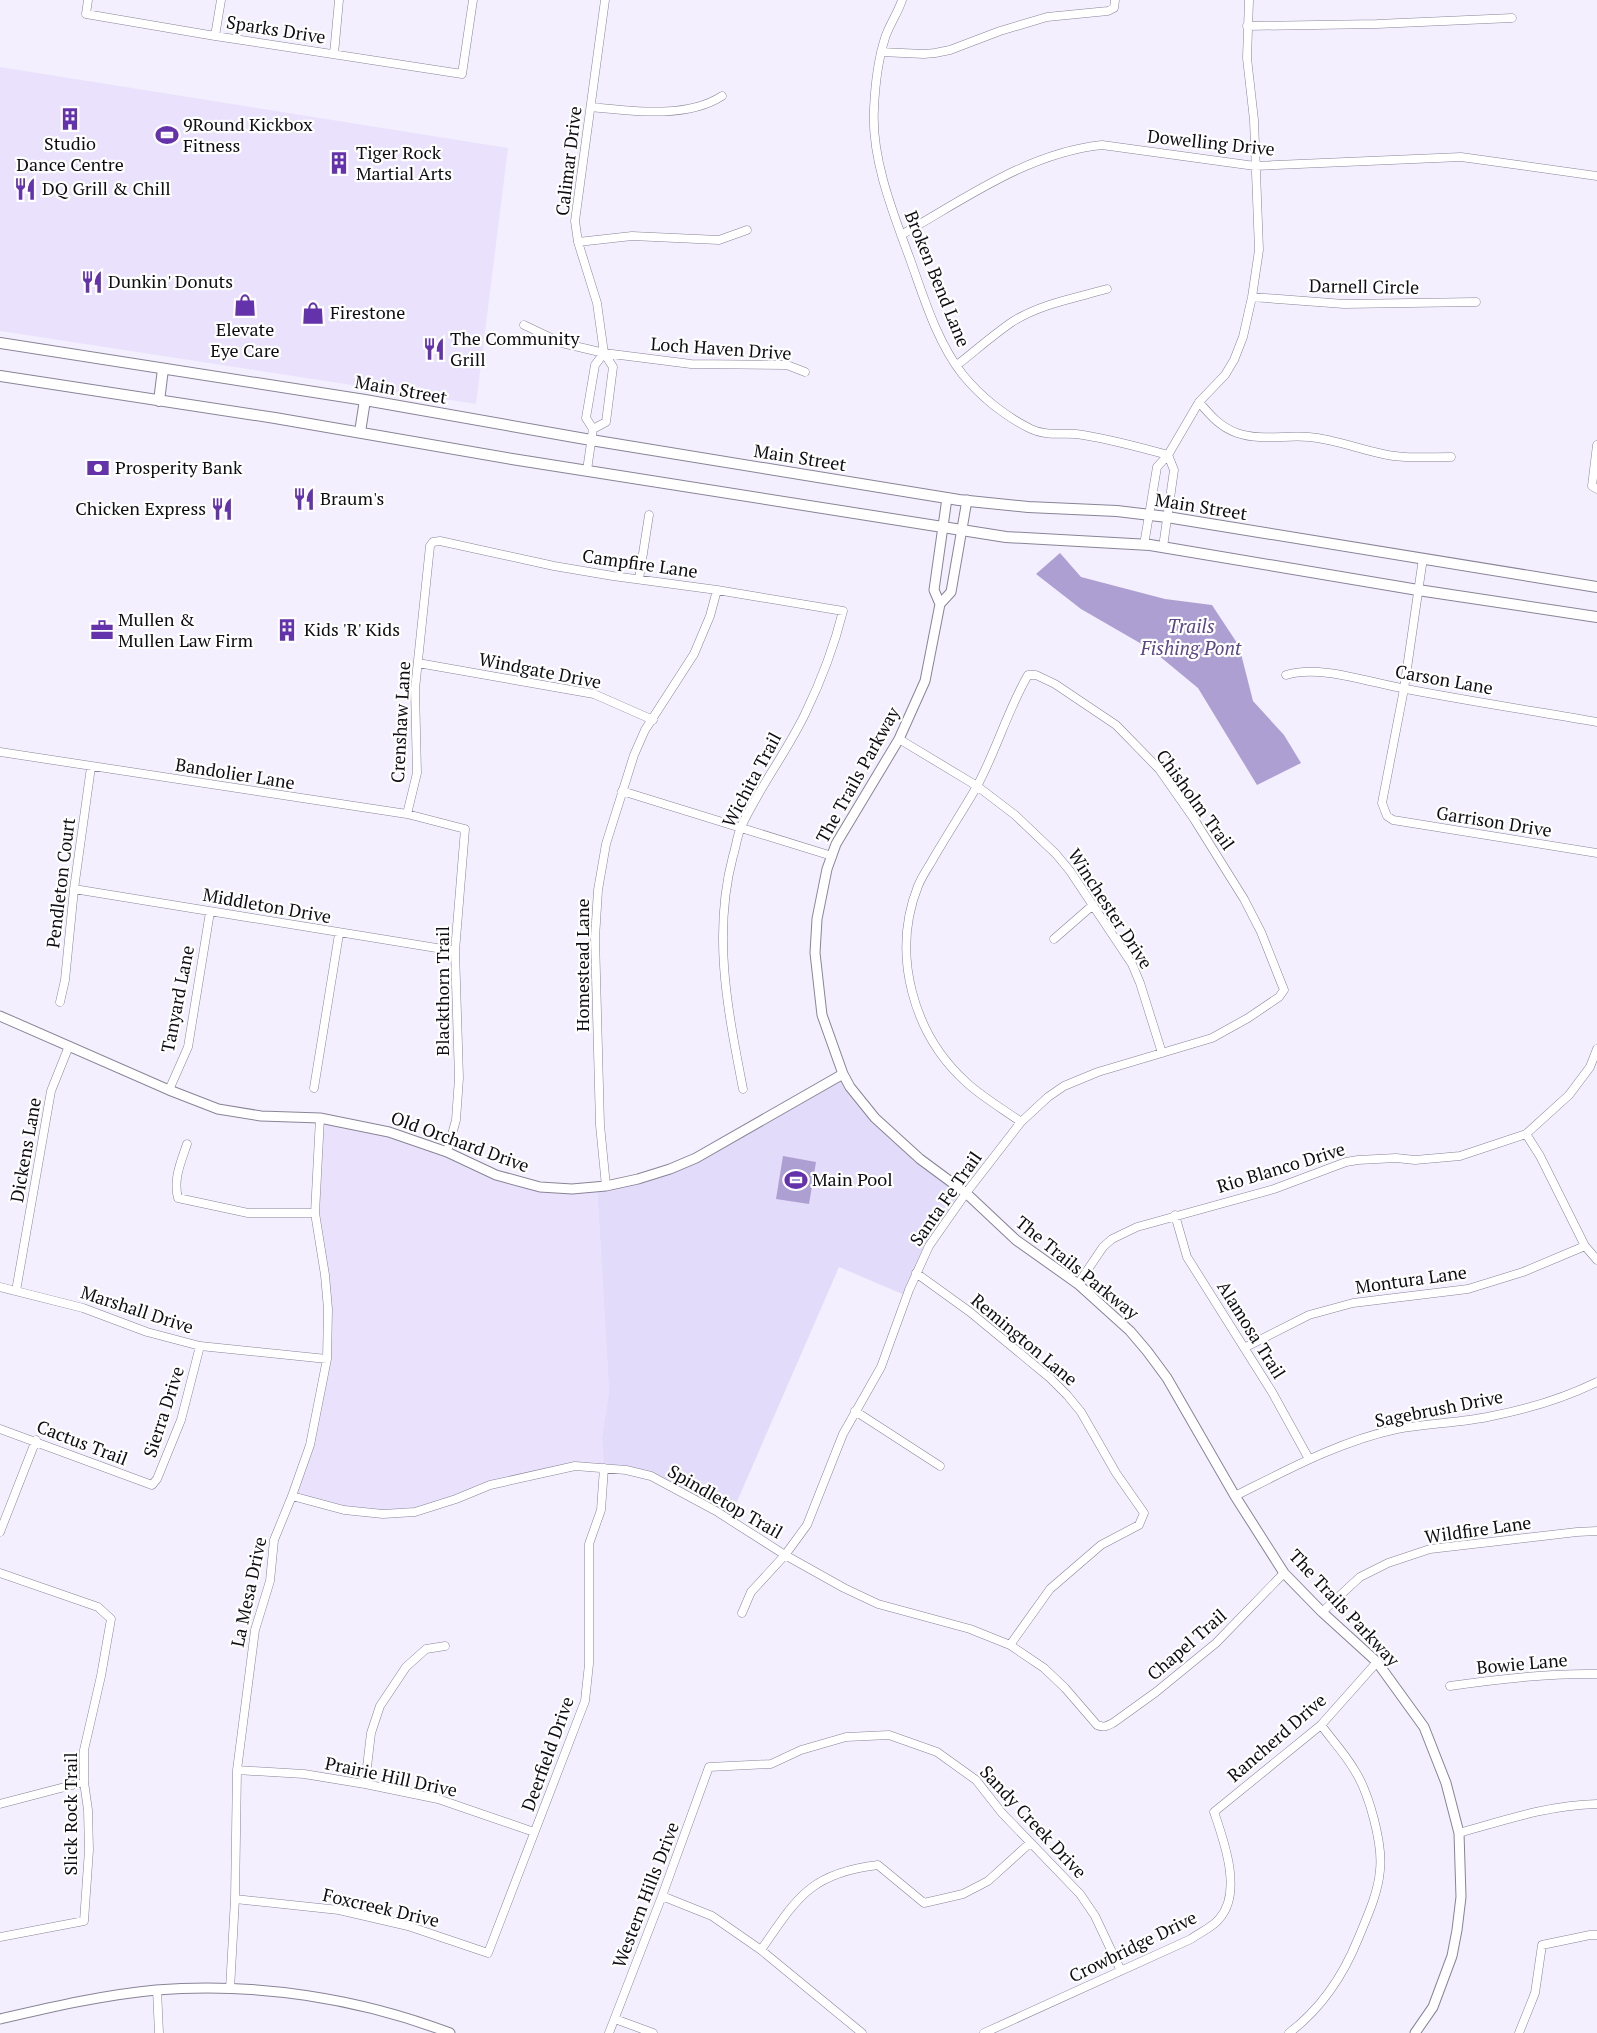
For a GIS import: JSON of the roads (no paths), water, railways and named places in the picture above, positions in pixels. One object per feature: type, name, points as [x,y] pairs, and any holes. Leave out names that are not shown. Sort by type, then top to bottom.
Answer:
[{"type":"main road","name":"Main Street","points":[[0,343],[365,400],[591,440],[946,498],[1167,517],[1597,587]]},
{"type":"main road","points":[[159,402],[163,369]]},
{"type":"main road","points":[[0,376],[360,432],[1006,537],[1163,547],[1418,590],[1597,617]]},
{"type":"main road","points":[[360,432],[365,400]]},
{"type":"street","name":"Sparks Drive","points":[[88,0],[86,14],[462,74],[473,0]]},
{"type":"street","points":[[215,36],[221,0]]},
{"type":"street","points":[[334,54],[340,0]]},
{"type":"street","name":"Calimar Drive","points":[[593,429],[606,422],[613,368],[604,353],[597,303],[578,242],[576,212],[605,0]]},
{"type":"street","name":"Broken Bend Lane","points":[[902,0],[881,52],[874,121],[877,147],[887,193],[901,235],[940,336],[956,364],[978,393],[1004,413],[1032,429],[1044,434],[1076,434],[1168,455]]},
{"type":"street","points":[[1144,545],[1157,467],[1168,455],[1199,402],[1225,376],[1234,360],[1243,337],[1252,297],[1260,250],[1254,120],[1247,58],[1249,0]]},
{"type":"street","points":[[881,52],[924,54],[950,50],[1000,30],[1047,17],[1108,11],[1114,4]]},
{"type":"street","points":[[1247,26],[1377,24],[1512,18]]},
{"type":"street","points":[[591,107],[650,112],[668,111],[705,105],[722,96]]},
{"type":"street","name":"Dowelling Drive","points":[[901,235],[1009,173],[1040,159],[1080,148],[1102,145],[1255,166],[1461,157],[1597,176]]},
{"type":"street","points":[[578,242],[632,236],[719,240],[747,230]]},
{"type":"street","points":[[956,364],[1012,322],[1023,316],[1048,306],[1107,289]]},
{"type":"street","name":"Darnell Circle","points":[[1252,297],[1344,304],[1476,302]]},
{"type":"street","name":"Loch Haven Drive","points":[[524,325],[562,343],[604,353],[691,364],[787,366],[805,372]]},
{"type":"street","name":"Calimar Drive","points":[[587,470],[593,429],[586,418],[594,365],[604,353]]},
{"type":"street","points":[[1199,402],[1212,418],[1228,430],[1239,434],[1255,437],[1308,436],[1403,457],[1451,456]]},
{"type":"street","points":[[1594,487],[1597,445]]},
{"type":"street","points":[[1163,547],[1174,470],[1168,455]]},
{"type":"street","name":"The Trails Parkway","points":[[940,604],[934,590],[946,498]]},
{"type":"street","name":"The Trails Parkway","points":[[966,500],[951,592],[940,604],[925,681],[899,739],[836,844],[832,856],[818,910],[815,953],[822,1015],[843,1074],[850,1087],[875,1118],[920,1159],[966,1193],[1016,1240],[1078,1284],[1130,1331],[1147,1351],[1167,1378],[1235,1496],[1284,1573],[1322,1612],[1377,1662],[1424,1727],[1446,1783],[1459,1833],[1461,1897],[1458,1930],[1452,1956],[1433,2006],[1416,2033]]},
{"type":"street","points":[[639,579],[649,515]]},
{"type":"street","name":"Campfire Lane","points":[[432,542],[440,541],[554,566],[844,611]]},
{"type":"street","name":"Crenshaw Lane","points":[[407,814],[417,773],[415,689],[430,546],[432,542]]},
{"type":"street","points":[[1404,689],[1422,558]]},
{"type":"street","name":"Homestead Lane","points":[[606,1186],[600,1125],[595,938],[598,890],[604,853],[634,756],[646,730],[694,654],[705,629],[717,590]]},
{"type":"street","name":"Wichita Trail","points":[[743,1089],[728,1012],[722,950],[724,902],[730,867],[740,829],[804,715],[834,645],[844,611]]},
{"type":"street","name":"Windgate Drive","points":[[418,663],[594,694],[653,720]]},
{"type":"street","name":"Carson Lane","points":[[1286,675],[1297,671],[1316,670],[1404,689],[1597,722]]},
{"type":"street","name":"Chisholm Trail","points":[[977,786],[1028,675],[1036,675],[1055,684],[1116,725],[1159,769],[1194,819],[1244,899],[1261,932],[1284,990]]},
{"type":"street","name":"Garrison Drive","points":[[1404,689],[1382,803],[1387,816],[1393,820],[1597,854]]},
{"type":"street","name":"Winchester Drive","points":[[899,739],[977,786],[1015,815],[1056,854],[1070,871],[1132,964],[1140,983],[1162,1053]]},
{"type":"street","name":"Bandolier Lane","points":[[0,752],[407,814],[465,829]]},
{"type":"street","name":"Pendleton Court","points":[[60,1002],[65,980],[74,889],[91,767]]},
{"type":"street","points":[[977,786],[919,885],[908,923],[910,984],[915,1006],[926,1033],[945,1060],[967,1083],[1021,1122]]},
{"type":"street","points":[[622,790],[740,829],[832,856]]},
{"type":"street","name":"Blackthorn Trail","points":[[446,1152],[456,1120],[459,1078],[455,951],[465,829]]},
{"type":"street","name":"Middleton Drive","points":[[74,889],[339,934],[455,951]]},
{"type":"street","points":[[1054,940],[1093,905]]},
{"type":"street","name":"Tanyard Lane","points":[[169,1090],[188,1047],[210,912]]},
{"type":"street","points":[[314,1088],[339,934]]},
{"type":"street","name":"Santa Fe Trail","points":[[742,1613],[751,1592],[785,1555],[807,1525],[843,1434],[881,1368],[916,1273],[929,1246],[966,1193],[1021,1122],[1048,1097],[1064,1086],[1098,1072],[1212,1038],[1248,1018],[1279,996],[1284,990]]},
{"type":"street","name":"Old Orchard Drive","points":[[0,1016],[169,1090],[218,1109],[261,1116],[320,1118],[389,1132],[446,1152],[496,1176],[540,1187],[572,1189],[606,1186],[638,1179],[696,1158],[843,1074]]},
{"type":"street","name":"Dickens Lane","points":[[16,1291],[51,1091],[69,1046]]},
{"type":"street","name":"Rio Blanco Drive","points":[[1078,1284],[1102,1248],[1136,1226],[1274,1189],[1350,1161],[1378,1158],[1439,1159],[1460,1156],[1526,1134],[1569,1095],[1590,1067],[1597,1049]]},
{"type":"street","name":"La Mesa Drive","points":[[230,1989],[235,1899],[237,1770],[255,1630],[270,1581],[274,1540],[310,1445],[327,1358],[328,1309],[325,1275],[315,1213],[320,1118]]},
{"type":"street","points":[[1526,1134],[1540,1156],[1585,1246],[1597,1260]]},
{"type":"street","points":[[187,1144],[178,1168],[176,1190],[178,1198],[248,1214],[315,1213]]},
{"type":"street","name":"Alamosa Trail","points":[[1175,1215],[1187,1257],[1272,1392],[1309,1459]]},
{"type":"street","name":"Montura Lane","points":[[1244,1348],[1309,1315],[1352,1303],[1468,1288],[1523,1272],[1585,1246]]},
{"type":"street","name":"Remington Lane","points":[[916,1273],[970,1312],[1050,1378],[1067,1395],[1081,1412],[1116,1473],[1142,1509],[1143,1519],[1139,1525],[1100,1546],[1050,1589],[1010,1645]]},
{"type":"street","name":"Marshall Drive","points":[[0,1288],[83,1308],[147,1332],[200,1346],[327,1358]]},
{"type":"street","name":"Sierra Drive","points":[[152,1485],[157,1479],[181,1420],[200,1346]]},
{"type":"street","name":"Sagebrush Drive","points":[[1235,1496],[1309,1459],[1352,1442],[1397,1429],[1491,1416],[1570,1395],[1597,1382]]},
{"type":"street","points":[[855,1412],[940,1466]]},
{"type":"street","name":"Cactus Trail","points":[[0,1428],[152,1485]]},
{"type":"street","points":[[0,1532],[36,1440]]},
{"type":"street","name":"Spindletop Trail","points":[[292,1496],[344,1510],[384,1514],[415,1512],[456,1499],[490,1485],[575,1466],[626,1470],[651,1476],[677,1488],[785,1555],[844,1588],[878,1604],[970,1629],[1010,1645],[1044,1668],[1101,1727]]},
{"type":"street","name":"Deerfield Drive","points":[[488,1953],[585,1701],[589,1664],[589,1544],[601,1510],[604,1468]]},
{"type":"street","name":"Wildfire Lane","points":[[1322,1612],[1360,1577],[1388,1563],[1430,1549],[1597,1531]]},
{"type":"street","name":"Slick Rock Trail","points":[[0,1573],[98,1607],[111,1619],[101,1676],[84,1750],[84,1782],[88,1810],[84,1921],[0,1937]]},
{"type":"street","name":"Chapel Trail","points":[[1101,1727],[1107,1727],[1114,1723],[1201,1655],[1284,1573]]},
{"type":"street","points":[[364,1784],[371,1732],[380,1706],[406,1667],[426,1649],[445,1646]]},
{"type":"street","name":"Rancherd Drive","points":[[1214,1812],[1321,1725],[1377,1662]]},
{"type":"street","name":"Bowie Lane","points":[[1450,1686],[1503,1678],[1597,1674]]},
{"type":"street","points":[[1289,2033],[1308,2018],[1328,1994],[1348,1963],[1374,1898],[1380,1870],[1379,1840],[1370,1806],[1356,1772],[1321,1725]]},
{"type":"street","name":"Sandy Creek Drive","points":[[709,1767],[771,1764],[801,1750],[846,1737],[889,1735],[937,1752],[976,1780],[1002,1813],[1080,1894],[1095,1916],[1121,1971]]},
{"type":"street","name":"Western Hills Drive","points":[[609,2033],[709,1767]]},
{"type":"street","name":"Prairie Hill Drive","points":[[237,1770],[304,1774],[438,1799],[534,1832]]},
{"type":"street","points":[[0,1804],[84,1782]]},
{"type":"street","points":[[1459,1833],[1570,1804],[1597,1804]]},
{"type":"street","name":"Crowbridge Drive","points":[[984,2033],[1190,1939],[1219,1919],[1230,1898],[1230,1872],[1223,1838],[1214,1812]]},
{"type":"street","points":[[761,1950],[792,1905],[808,1889],[833,1874],[859,1867],[878,1865],[924,1903],[963,1894],[988,1881],[1030,1843]]},
{"type":"street","points":[[662,1896],[712,1916],[761,1950],[862,2033]]},
{"type":"street","name":"Foxcreek Drive","points":[[235,1899],[339,1910],[408,1926],[488,1953]]},
{"type":"street","points":[[1519,2033],[1535,1993],[1542,1945],[1590,1934],[1597,1935]]},
{"type":"street","points":[[0,2018],[87,1999],[157,1990],[230,1989],[344,2002],[386,2012],[450,2033]]},
{"type":"street","points":[[157,1990],[159,2033]]},
{"type":"street","points":[[615,2018],[653,2033]]},
{"type":"water","name":"Trails Fishing Pont","points":[[1060,553],[1081,577],[1165,599],[1212,605],[1239,646],[1253,701],[1284,735],[1301,763],[1257,785],[1198,688],[1152,650],[1081,609],[1036,574]]},
{"type":"water","name":"Main Pool","points":[[783,1156],[816,1162],[809,1204],[776,1199]]},
{"type":"place","name":"Studio Dance Centre","points":[[70,119]]},
{"type":"place","name":"9Round Kickbox Fitness","points":[[167,135]]},
{"type":"place","name":"Tiger Rock Martial Arts","points":[[339,163]]},
{"type":"place","name":"DQ Grill & Chill","points":[[25,189]]},
{"type":"place","name":"Dunkin' Donuts","points":[[92,282]]},
{"type":"place","name":"Elevate Eye Care","points":[[245,305]]},
{"type":"place","name":"Firestone","points":[[313,313]]},
{"type":"place","name":"The Community Grill","points":[[434,349]]},
{"type":"place","name":"Prosperity Bank","points":[[98,468]]},
{"type":"place","name":"Braum's","points":[[304,499]]},
{"type":"place","name":"Chicken Express","points":[[222,509]]},
{"type":"place","name":"Mullen & Mullen Law Firm","points":[[102,630]]},
{"type":"place","name":"Kids 'R' Kids","points":[[287,630]]},
{"type":"place","name":"Main Pool","points":[[796,1180]]}]
